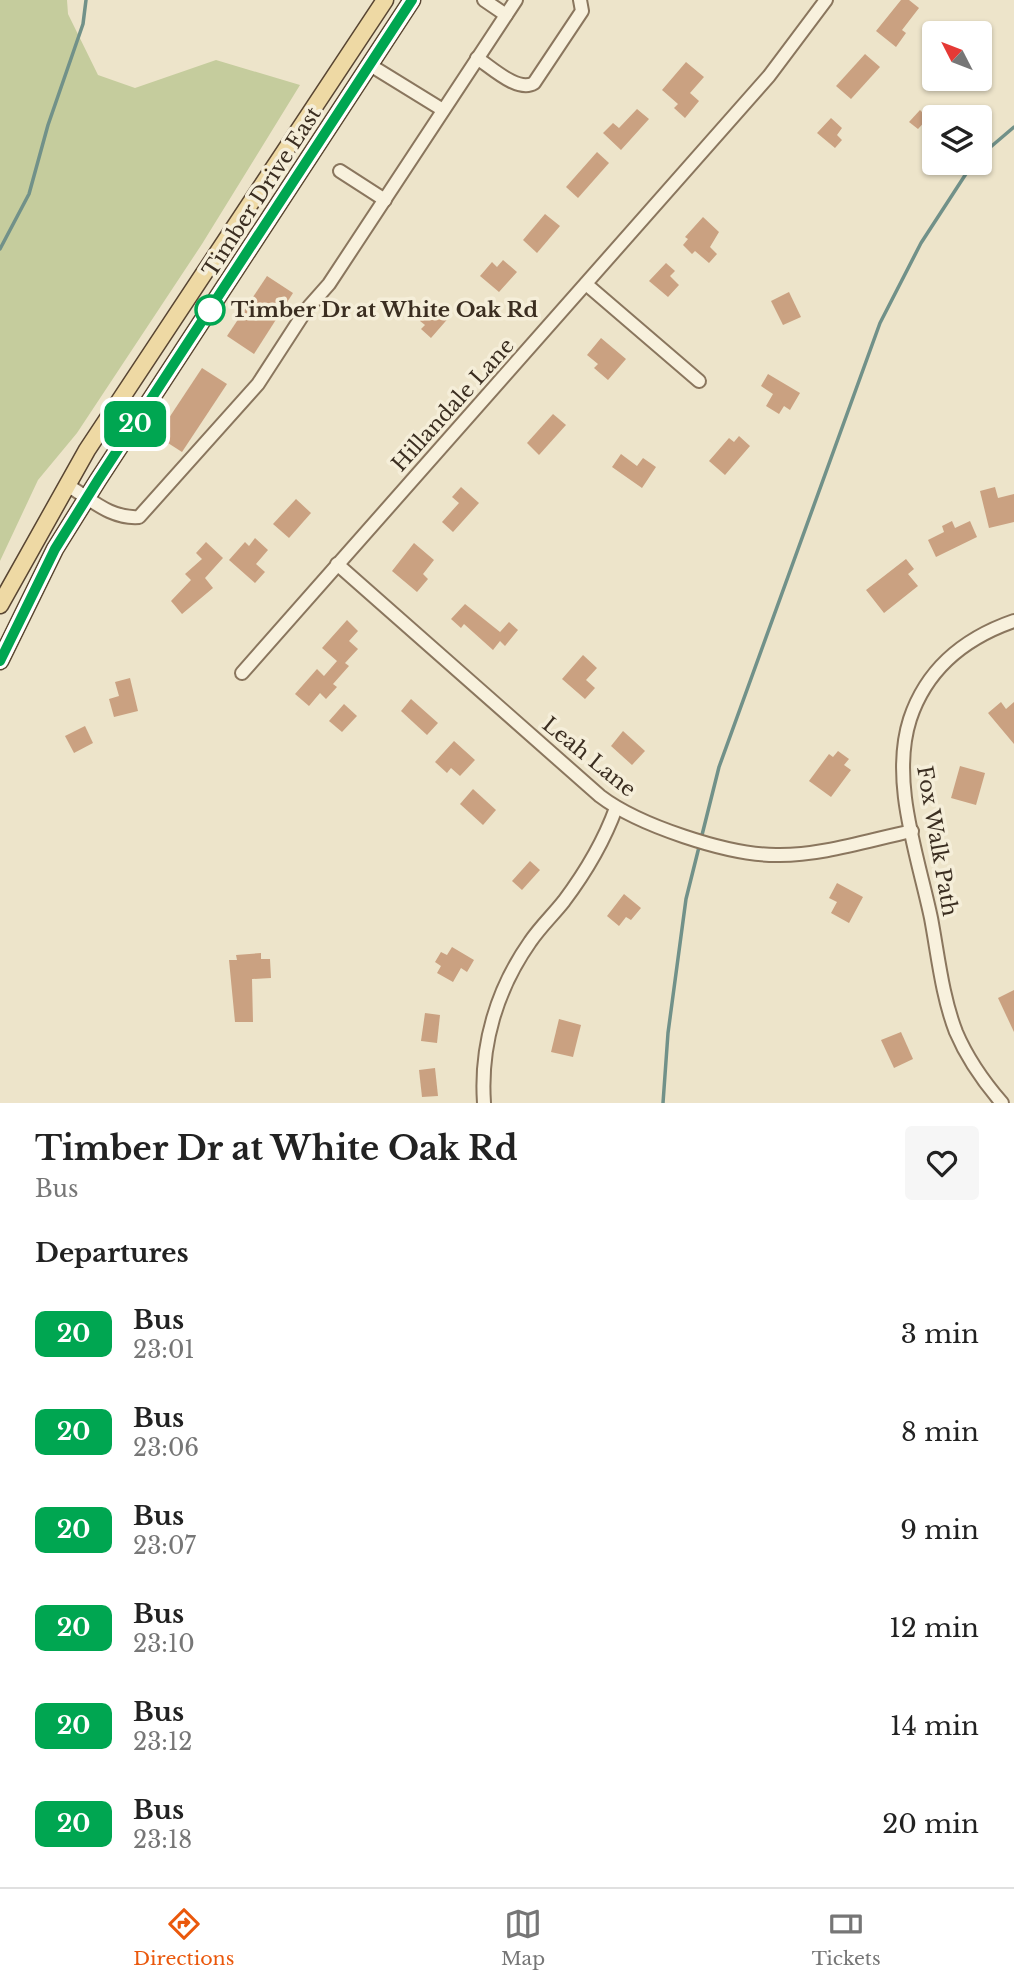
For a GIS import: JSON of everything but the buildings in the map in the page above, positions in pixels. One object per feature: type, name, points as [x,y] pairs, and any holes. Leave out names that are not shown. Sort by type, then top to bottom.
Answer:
[{"type":"main road","name":"Timber Drive East","points":[[0,605],[67,485],[385,0]]},
{"type":"main road","name":"Timber Drive East","points":[[0,661],[55,549],[412,0]]},
{"type":"street","points":[[484,0],[506,15]]},
{"type":"street","points":[[67,485],[112,514],[125,518],[139,517],[258,384],[385,200],[516,0]]},
{"type":"street","points":[[477,58],[520,86],[528,87],[534,83],[582,11],[580,0]]},
{"type":"street","name":"Hillandale Lane","points":[[242,673],[769,76],[826,0]]},
{"type":"street","points":[[370,65],[443,110]]},
{"type":"street","points":[[340,171],[385,200]]},
{"type":"street","points":[[586,284],[699,381]]},
{"type":"street","name":"Leah Lane","points":[[337,564],[616,808],[702,841],[769,855],[804,852],[912,831]]},
{"type":"street","name":"Fox Walk Path","points":[[1002,1103],[969,1059],[948,1008],[912,831],[904,776],[904,752],[907,732],[918,699],[928,682],[951,655],[992,629],[1014,621]]},
{"type":"street","points":[[484,1103],[487,1041],[508,979],[531,940],[582,873],[607,832],[616,808]]},
{"type":"green space","points":[[0,0],[67,0],[68,14],[98,75],[135,88],[216,60],[300,85],[202,244],[77,433],[38,480],[0,561]]},
{"type":"waterway","points":[[0,249],[29,194],[48,125],[83,24],[86,0]]},
{"type":"waterway","points":[[992,146],[1014,127]]},
{"type":"waterway","points":[[663,1103],[668,1033],[686,899],[719,767],[880,323],[921,243],[965,175]]},
{"type":"bus line","name":"20","points":[[0,661],[55,549],[98,480],[412,0]]},
{"type":"place","name":"Timber Dr at White Oak Rd","points":[[210,310]]}]
